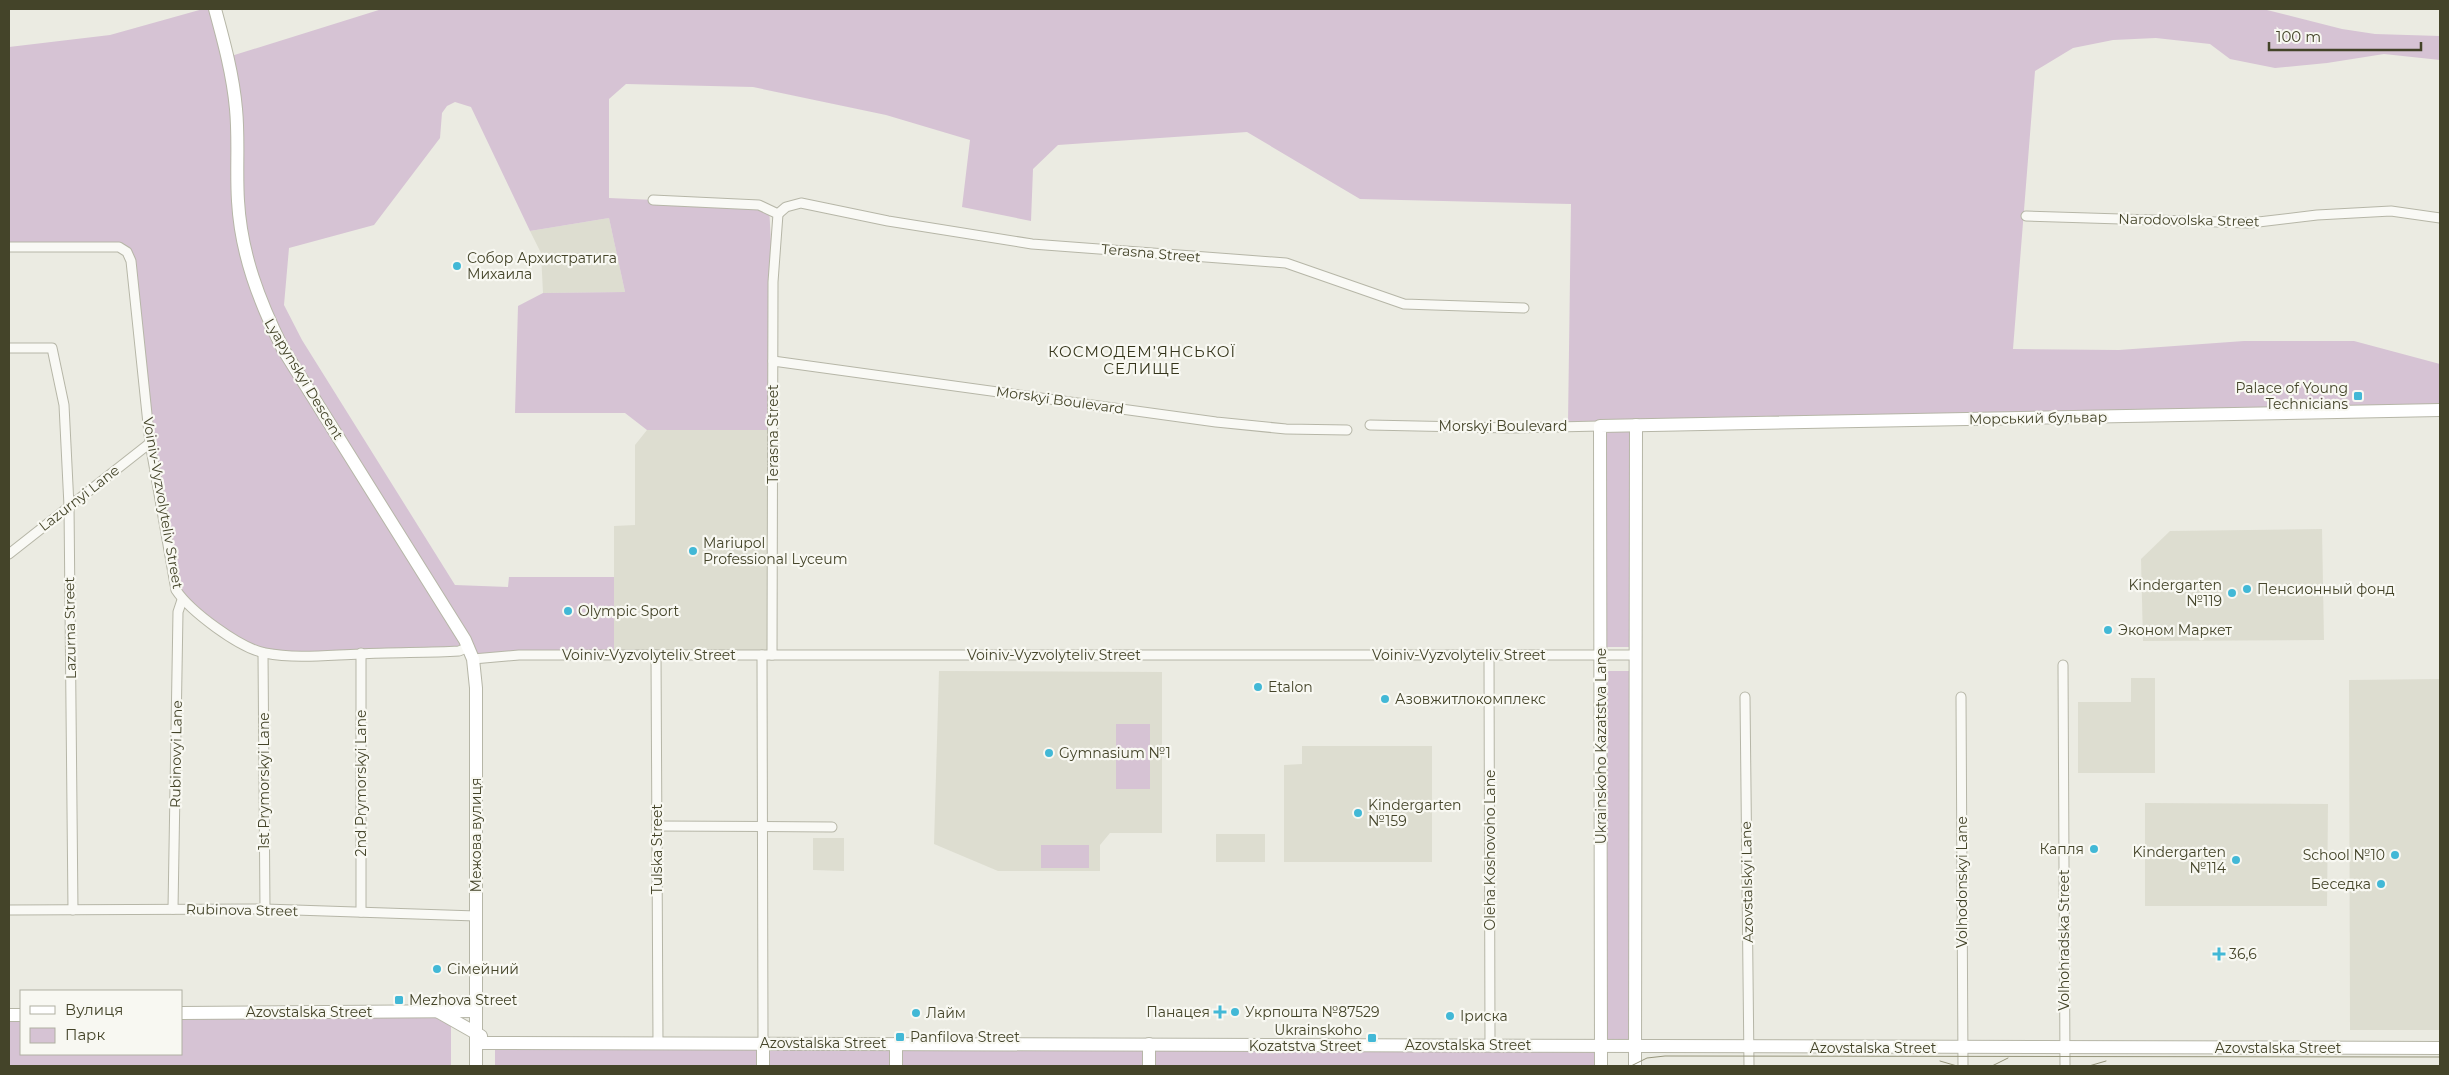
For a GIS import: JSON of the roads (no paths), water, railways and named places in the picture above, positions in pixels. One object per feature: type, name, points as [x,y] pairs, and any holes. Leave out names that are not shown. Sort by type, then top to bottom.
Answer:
[{"type":"street","name":"Lyapynskyi Descent","points":[[215,9],[228,57],[236,109],[240,223],[253,282],[283,348],[471,653]]},
{"type":"street","points":[[653,200],[759,205],[778,214]]},
{"type":"street","name":"Terasna Street","points":[[772,655],[773,282],[778,214],[792,204],[801,203],[888,220],[1032,244],[1286,263],[1357,286],[1399,303],[1524,308]]},
{"type":"street","name":"Narodovolska Street","points":[[2026,216],[2250,223],[2317,215],[2391,211],[2440,218]]},
{"type":"street","name":"Voiniv-Vyzvolyteliv Street","points":[[9,247],[119,247],[127,252],[131,261],[150,443],[176,590],[182,600],[228,635],[248,647],[264,653],[317,656],[459,651],[519,655],[1636,655]]},
{"type":"street","name":"Lazurna Street","points":[[9,348],[52,348],[64,406],[69,506],[73,910]]},
{"type":"street","name":"Morskyi Boulevard","points":[[773,361],[1216,422],[1286,429],[1348,430]]},
{"type":"street","name":"Морський бульвар","points":[[1636,425],[2440,410]]},
{"type":"street","name":"Morskyi Boulevard","points":[[1370,425],[1511,428],[1636,425]]},
{"type":"street","points":[[1635,1066],[1636,425]]},
{"type":"street","name":"Ukrainskoho Kazatstva Lane","points":[[1600,426],[1601,1066]]},
{"type":"street","name":"Lazurnyi Lane","points":[[9,554],[150,443]]},
{"type":"street","name":"Rubinovyi Lane","points":[[173,909],[178,612],[182,600]]},
{"type":"street","name":"1st Prymorskyi Lane","points":[[264,653],[265,909]]},
{"type":"street","name":"Межова вулиця","points":[[471,653],[476,688],[476,1011]]},
{"type":"street","name":"2nd Prymorskyi Lane","points":[[360,654],[361,912]]},
{"type":"street","name":"Tulska Street","points":[[656,655],[658,1043]]},
{"type":"street","points":[[762,655],[763,1066]]},
{"type":"street","name":"Oleha Koshovoho Lane","points":[[1489,655],[1490,1045]]},
{"type":"street","name":"Volhohradska Street","points":[[2063,665],[2064,1066]]},
{"type":"street","name":"Azovstalskyi Lane","points":[[1745,697],[1749,1066]]},
{"type":"street","name":"Volhodonskyi Lane","points":[[1961,697],[1963,1066]]},
{"type":"street","points":[[657,826],[832,827]]},
{"type":"street","name":"Rubinova Street","points":[[9,910],[265,909],[476,916]]},
{"type":"street","name":"Azovstalska Street","points":[[437,1011],[476,1038],[496,1043],[1490,1045],[1636,1048],[2440,1048]]},
{"type":"street","points":[[476,1011],[476,1066]]},
{"type":"street","name":"Azovstalska Street","points":[[182,1013],[476,1011]]},
{"type":"street","points":[[896,1044],[896,1066]]},
{"type":"street","points":[[1149,1044],[1149,1066]]},
{"type":"tram line","points":[[1631,1066],[1647,1058],[1665,1056],[2440,1057]]},
{"type":"tram line","points":[[1992,1066],[2008,1058]]},
{"type":"tram line","points":[[1940,1061],[1957,1066]]},
{"type":"tram line","points":[[2089,1066],[2106,1061]]},
{"type":"place","name":"Собор Архистратига Михаила","points":[[457,266]]},
{"type":"place","name":"Palace of Young Technicians","points":[[2358,396]]},
{"type":"place","name":"Mariupol Professional Lyceum","points":[[693,551]]},
{"type":"place","name":"Пенсионный фонд","points":[[2247,589]]},
{"type":"place","name":"Kindergarten №119","points":[[2232,593]]},
{"type":"place","name":"Olympic Sport","points":[[568,611]]},
{"type":"place","name":"Эконом Маркет","points":[[2108,630]]},
{"type":"place","name":"Etalon","points":[[1258,687]]},
{"type":"place","name":"Азовжитлокомплекс","points":[[1385,699]]},
{"type":"place","name":"Gymnasium №1","points":[[1049,753]]},
{"type":"place","name":"Kindergarten №159","points":[[1358,813]]},
{"type":"place","name":"Капля","points":[[2094,849]]},
{"type":"place","name":"School №10","points":[[2395,855]]},
{"type":"place","name":"Kindergarten №114","points":[[2236,860]]},
{"type":"place","name":"Беседка","points":[[2381,884]]},
{"type":"place","name":"36,6","points":[[2219,954]]},
{"type":"place","name":"Сімейний","points":[[437,969]]},
{"type":"place","name":"Mezhova Street","points":[[399,1000]]},
{"type":"place","name":"Панацея","points":[[1220,1012]]},
{"type":"place","name":"Укрпошта №87529","points":[[1235,1012]]},
{"type":"place","name":"Лайм","points":[[916,1013]]},
{"type":"place","name":"Іриска","points":[[1450,1016]]},
{"type":"place","name":"Panfilova Street","points":[[900,1037]]},
{"type":"place","name":"Ukrainskoho Kozatstva Street","points":[[1372,1038]]},
{"type":"district","name":"КОСМОДЕМ’ЯНСЬКОЇ СЕЛИЩЕ","points":[[1142,360]]}]
